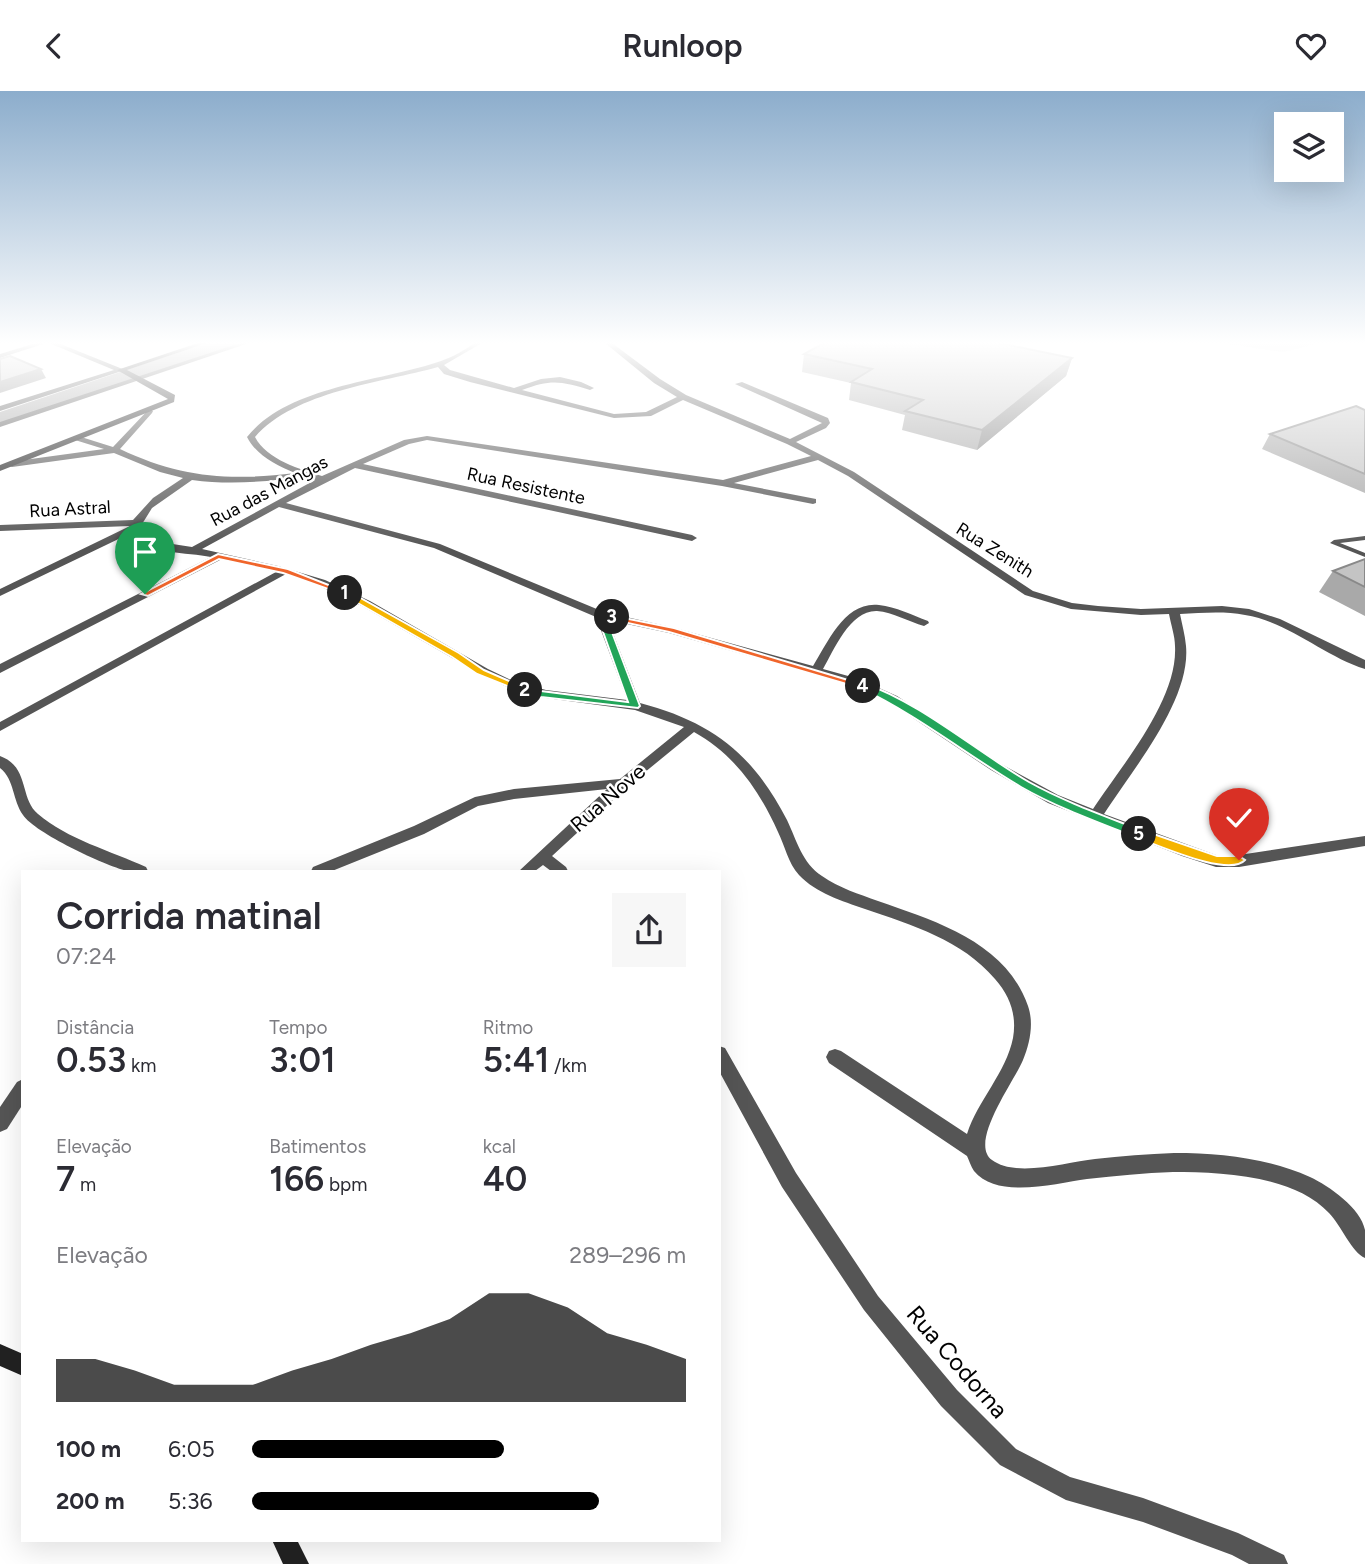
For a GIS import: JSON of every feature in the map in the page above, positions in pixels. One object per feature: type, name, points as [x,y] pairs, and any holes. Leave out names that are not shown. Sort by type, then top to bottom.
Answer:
[{"type":"main road","points":[[0,468],[147,412]]},
{"type":"main road","points":[[285,1542],[296,1564]]},
{"type":"street","points":[[0,425],[38,412]]},
{"type":"street","points":[[12,464],[115,450],[148,412]]},
{"type":"street","points":[[288,412],[267,420],[255,429],[251,437],[253,444],[264,453],[305,474],[323,479]]},
{"type":"street","points":[[603,412],[626,417],[653,412]]},
{"type":"street","name":"Rua Zenith","points":[[718,412],[790,442],[872,487],[941,537],[1029,593],[1071,606],[1141,612],[1222,609],[1249,613],[1276,621],[1365,665]]},
{"type":"street","points":[[790,442],[826,423],[825,420],[805,412]]},
{"type":"street","points":[[78,438],[188,479],[245,480],[305,474]]},
{"type":"street","name":"Rua das Mangas","points":[[193,550],[323,479],[407,442],[437,438],[722,483],[813,501]]},
{"type":"street","points":[[722,483],[819,457]]},
{"type":"street","name":"Rua Resistente","points":[[354,465],[692,538]]},
{"type":"street","points":[[0,593],[29,582],[134,526],[147,508],[188,479]]},
{"type":"street","points":[[278,504],[437,546],[601,615],[671,630],[855,682],[893,699],[996,767],[1053,799],[1216,861],[1261,859],[1365,841]]},
{"type":"street","points":[[134,526],[138,536],[147,541],[285,571],[335,588],[456,655],[480,672],[513,686],[541,694],[635,706],[692,727],[729,749],[747,766],[769,798],[804,871],[846,896],[951,933],[985,957],[1011,988],[1022,1009],[1023,1035],[1013,1064],[976,1131],[975,1150],[979,1163],[989,1171],[1005,1177],[1022,1178],[1108,1167],[1226,1162],[1269,1172],[1321,1192],[1340,1209],[1365,1248]]},
{"type":"street","name":"Rua Astral","points":[[2,529],[134,526]]},
{"type":"street","points":[[0,669],[218,557]]},
{"type":"street","points":[[0,727],[285,571]]},
{"type":"street","points":[[816,671],[852,617],[860,611],[879,608],[924,623]]},
{"type":"street","points":[[1095,817],[1167,708],[1177,680],[1181,647],[1174,612]]},
{"type":"street","points":[[601,615],[635,706]]},
{"type":"street","name":"Rua Nove","points":[[527,870],[624,783],[692,727]]},
{"type":"street","points":[[0,761],[16,776],[29,815],[56,831],[139,870]]},
{"type":"street","points":[[320,870],[419,830],[475,801],[514,794],[624,783]]},
{"type":"street","points":[[542,856],[560,870]]},
{"type":"street","points":[[835,1057],[975,1150]]},
{"type":"street","name":"Rua Codorna","points":[[721,1058],[789,1181],[871,1303],[949,1398],[1008,1457],[1066,1488],[1143,1510],[1238,1545],[1275,1564]]},
{"type":"street","points":[[0,1123],[21,1091]]},
{"type":"lane","points":[[1365,538],[1333,543],[1365,555]]},
{"type":"building","points":[[908,412],[1005,412],[982,430]]},
{"type":"building","points":[[1338,412],[1365,412],[1365,474],[1270,434]]},
{"type":"building","points":[[1365,559],[1365,587],[1333,571]]},
{"type":"waterway","points":[[0,419],[22,412]]},
{"type":"route","points":[[145,594],[218,557],[285,571],[335,588],[456,655],[480,672],[513,686],[541,694],[635,706],[601,615],[671,630],[855,682],[893,699],[996,767],[1053,799],[1187,852],[1216,861],[1239,860]]}]
